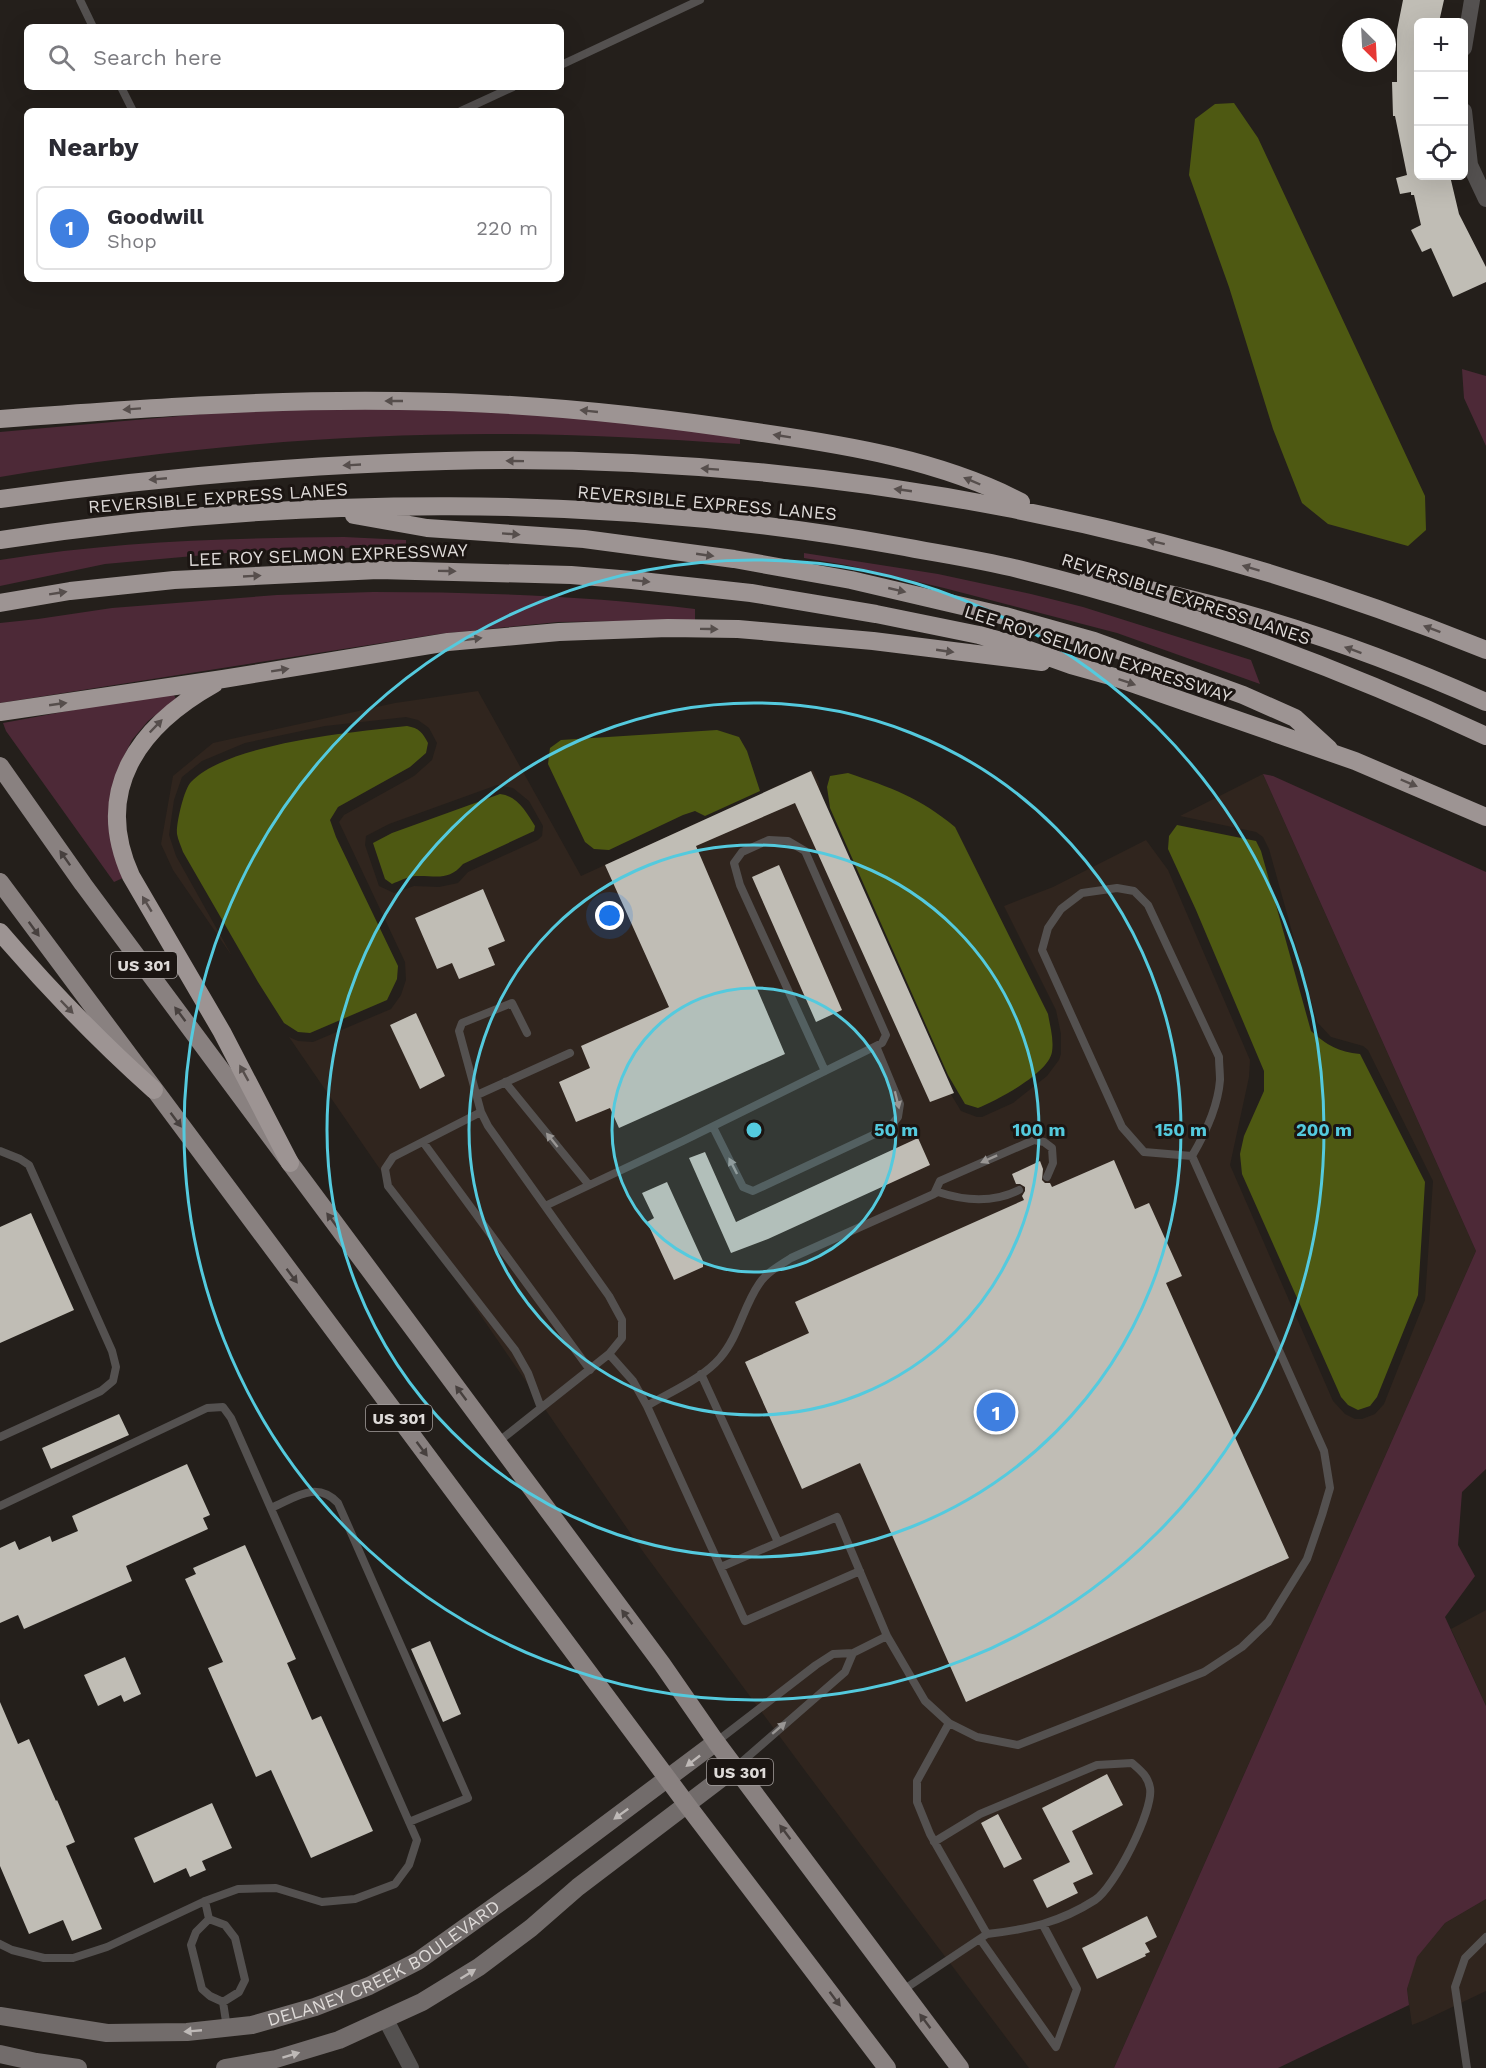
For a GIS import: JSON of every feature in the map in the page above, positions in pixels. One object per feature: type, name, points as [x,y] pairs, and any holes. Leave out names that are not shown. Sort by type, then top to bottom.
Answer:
[{"type":"highway","points":[[0,419],[190,405],[355,401],[446,402],[571,409],[726,427],[924,464],[957,475],[1044,514]]},
{"type":"highway","points":[[0,498],[142,481],[311,467],[410,462],[510,460],[610,463],[809,477],[929,494],[1044,514],[1213,556],[1289,579],[1486,650]]},
{"type":"highway","name":"REVERSIBLE EXPRESS LANES","points":[[0,540],[135,523],[329,510],[462,507],[668,516],[809,531],[1024,570],[1138,603],[1242,635],[1317,663],[1486,736]]},
{"type":"highway","points":[[329,510],[427,528],[584,539],[711,556],[850,580],[1005,615],[1085,638],[1243,695],[1295,718],[1333,753]]},
{"type":"highway","name":"LEE ROY SELMON EXPRESSWAY","points":[[0,603],[70,591],[174,580],[378,570],[571,575],[692,586],[819,604],[979,635],[1012,644],[1355,760],[1486,817]]},
{"type":"highway","points":[[1024,570],[1132,585],[1233,610],[1306,633],[1486,702]]},
{"type":"highway","points":[[0,712],[223,679],[448,642],[505,636],[668,628],[738,629],[840,637],[1004,659],[1071,665]]},
{"type":"highway","points":[[223,679],[196,694],[169,714],[139,747],[122,785],[117,831],[120,848],[131,876],[222,1032],[290,1163]]},
{"type":"highway","points":[[0,932],[60,1000],[119,1059],[154,1090]]},
{"type":"main road","name":"US 301","points":[[0,766],[83,884],[960,2068]]},
{"type":"main road","name":"US 301","points":[[0,882],[688,1806],[887,2068]]},
{"type":"street","points":[[1468,24],[1472,0]]},
{"type":"street","points":[[1466,126],[1470,165],[1486,199]]},
{"type":"street","name":"DELANEY CREEK BOULEVARD","points":[[0,2016],[107,2033],[187,2032],[252,2025],[315,2007],[369,1986],[418,1961],[717,1742]]},
{"type":"street","points":[[225,2068],[276,2059],[339,2040],[423,2002],[479,1967],[531,1928],[578,1887],[688,1806],[736,1767]]},
{"type":"street","points":[[386,2020],[411,2068]]},
{"type":"street","points":[[0,2054],[78,2068]]},
{"type":"lane","points":[[80,0],[92,24]]},
{"type":"lane","points":[[564,63],[700,0]]},
{"type":"lane","points":[[123,90],[132,108]]},
{"type":"lane","points":[[468,108],[506,90]]},
{"type":"lane","points":[[545,1206],[713,1126],[876,1046],[882,1043],[886,1035],[805,851],[788,841],[769,840],[742,852],[734,863],[740,885],[825,1071]]},
{"type":"lane","points":[[1117,888],[1134,891],[1148,905],[1219,1057],[1220,1082],[1214,1105],[1203,1137],[1192,1156],[1143,1152],[1122,1127],[1042,950],[1048,928],[1061,909],[1082,893],[1117,888]]},
{"type":"lane","points":[[498,1442],[590,1370],[609,1354],[622,1338],[622,1320],[609,1296],[481,1112],[459,1031],[462,1023],[512,1003],[527,1033]]},
{"type":"lane","points":[[713,1126],[743,1187],[753,1191],[891,1127],[898,1117],[900,1104],[876,1046]]},
{"type":"lane","points":[[477,1095],[570,1053]]},
{"type":"lane","points":[[505,1082],[589,1185]]},
{"type":"lane","points":[[481,1112],[393,1157],[385,1169],[388,1186],[515,1350],[528,1373],[541,1408]]},
{"type":"lane","points":[[934,1194],[940,1181],[1034,1140],[1044,1142],[1052,1148],[1053,1163],[1047,1177]]},
{"type":"lane","points":[[423,1142],[590,1370]]},
{"type":"lane","points":[[0,1151],[29,1165],[112,1351],[116,1367],[113,1381],[101,1390],[0,1437]]},
{"type":"lane","points":[[721,1567],[837,1517],[887,1636],[925,1701],[949,1723],[977,1737],[1018,1745],[1204,1672],[1242,1647],[1268,1622],[1307,1559],[1330,1488],[1324,1451],[1192,1156]]},
{"type":"lane","points":[[647,1406],[701,1374],[720,1358],[735,1336],[759,1283],[791,1258],[938,1192],[955,1198],[981,1201],[1019,1190]]},
{"type":"lane","points":[[609,1354],[633,1381],[647,1406],[745,1621],[860,1571]]},
{"type":"lane","points":[[701,1374],[777,1542]]},
{"type":"lane","points":[[0,1506],[207,1408],[223,1407],[231,1418],[417,1840],[409,1865],[395,1884],[355,1899],[322,1902],[276,1888],[238,1889],[205,1901],[107,1947],[73,1958],[44,1958],[12,1950],[0,1944]]},
{"type":"lane","points":[[271,1508],[311,1490],[332,1497],[338,1503],[459,1776],[468,1798],[409,1822]]},
{"type":"lane","points":[[717,1742],[833,1654],[853,1653],[887,1636]]},
{"type":"lane","points":[[736,1767],[845,1672],[853,1653]]},
{"type":"lane","points":[[949,1723],[917,1781],[917,1802],[934,1842],[984,1937],[1056,2047],[1077,1989],[1042,1925]]},
{"type":"lane","points":[[903,1990],[984,1937],[1042,1925],[1064,1917],[1098,1899],[1115,1877],[1140,1832],[1151,1791],[1147,1778],[1132,1763],[1097,1765],[980,1814],[934,1842]]},
{"type":"lane","points":[[205,1901],[209,1919]]},
{"type":"lane","points":[[209,1919],[225,1925],[234,1938],[245,1980],[238,1992],[223,2002]]},
{"type":"lane","points":[[209,1919],[196,1932],[191,1945],[202,1989],[223,2002]]},
{"type":"lane","points":[[1467,2068],[1455,1988],[1465,1958],[1486,1937]]},
{"type":"lane","points":[[223,2002],[227,2028]]},
{"type":"shaded area","points":[[1234,103],[1258,138],[1425,496],[1426,530],[1408,546],[1328,524],[1302,503],[1273,429],[1229,287],[1189,175],[1195,119],[1215,104]]},
{"type":"shaded area","points":[[1462,369],[1486,376],[1486,446],[1464,398]]},
{"type":"shaded area","points":[[281,407],[400,408],[564,415],[740,435],[740,444],[534,434],[378,436],[188,451],[0,477],[0,432]]},
{"type":"shaded area","points":[[344,537],[406,540],[406,546],[249,551],[105,564],[0,586],[0,560],[86,549],[172,542]]},
{"type":"shaded area","points":[[804,553],[938,574],[1083,607],[1251,660],[1260,684],[1117,633],[944,588],[846,565],[804,558]]},
{"type":"shaded area","points":[[373,592],[494,594],[615,601],[695,609],[695,620],[558,622],[439,634],[0,703],[0,623],[112,608],[277,595]]},
{"type":"shaded area","points":[[478,691],[581,876],[699,822],[704,825],[768,796],[768,790],[813,770],[819,783],[822,812],[941,1078],[961,1111],[977,1117],[982,1117],[1013,1103],[1047,1076],[1061,1054],[1061,1034],[1056,1010],[1004,906],[1053,887],[1146,840],[1168,870],[1250,1060],[1249,1077],[1230,1165],[1333,1401],[1345,1414],[1355,1419],[1362,1419],[1375,1414],[1384,1404],[1425,1300],[1433,1181],[1368,1050],[1363,1046],[1331,1037],[1317,1022],[1269,849],[1263,837],[1256,832],[1180,816],[1263,774],[1476,1251],[1114,2068],[1029,2068],[644,1553],[289,1037],[298,1041],[313,1042],[391,1009],[401,995],[406,980],[405,962],[339,822],[344,815],[414,776],[432,760],[437,743],[429,728],[418,720],[406,717],[325,726],[245,743],[202,761],[182,777],[174,800],[169,835],[176,856],[232,956],[173,870],[161,844],[173,776],[213,743],[395,703]],"holes":[[[497,785],[513,788],[529,801],[543,826],[542,836],[538,840],[468,872],[458,883],[439,887],[414,886],[394,893],[379,886],[365,845],[366,836],[389,824]]]},
{"type":"shaded area","points":[[165,693],[174,695],[176,699],[148,721],[132,740],[122,760],[110,828],[113,852],[125,877],[114,882],[6,731],[3,723]]},
{"type":"shaded area","points":[[407,726],[418,730],[424,736],[428,743],[426,753],[410,767],[338,807],[330,820],[398,966],[397,979],[387,1000],[310,1033],[298,1032],[284,1023],[183,852],[177,829],[188,786],[209,769],[233,758],[262,749],[325,736]]},
{"type":"shaded area","points":[[717,730],[739,737],[747,751],[760,791],[705,816],[695,811],[683,815],[609,850],[594,849],[585,842],[548,764],[550,748],[561,740]]},
{"type":"shaded area","points":[[848,773],[905,794],[955,827],[1048,1014],[1052,1052],[1048,1060],[1041,1069],[1021,1085],[978,1108],[965,1104],[948,1075],[830,808],[827,787],[830,776]]},
{"type":"shaded area","points":[[1263,774],[1273,776],[1486,872],[1486,1469],[1462,1492],[1458,1545],[1475,1576],[1445,1617],[1486,1706],[1486,1899],[1445,1923],[1417,1957],[1407,1989],[1409,2005],[1278,2068],[1114,2068],[1476,1251]]},
{"type":"shaded area","points":[[500,794],[517,801],[535,826],[534,831],[463,864],[446,875],[415,876],[392,884],[385,879],[373,843],[392,833]]},
{"type":"shaded area","points":[[1177,825],[1256,841],[1261,851],[1311,1031],[1333,1047],[1345,1052],[1360,1054],[1425,1182],[1418,1295],[1377,1397],[1370,1406],[1358,1410],[1348,1405],[1341,1397],[1242,1174],[1240,1154],[1244,1136],[1264,1091],[1264,1071],[1168,849],[1169,836]]},
{"type":"shaded area","points":[[1486,1610],[1486,1706],[1451,1629]]},
{"type":"shaded area","points":[[1486,1899],[1486,1991],[1412,2025],[1407,1989],[1416,1957],[1445,1923]]},
{"type":"building","points":[[1403,0],[1444,0],[1440,18],[1414,18],[1414,180],[1451,180],[1459,214],[1486,267],[1486,282],[1453,297],[1431,248],[1422,252],[1411,230],[1421,225],[1414,195],[1411,195],[1411,192],[1400,194],[1396,178],[1407,175],[1395,116],[1393,116],[1392,82],[1397,82],[1397,30]]},
{"type":"building","points":[[811,771],[954,1093],[930,1102],[795,803],[696,846],[785,1054],[619,1128],[610,1108],[576,1122],[559,1082],[590,1068],[581,1046],[669,1007],[605,865]]},
{"type":"building","points":[[779,865],[842,1010],[816,1022],[752,877]]},
{"type":"building","points":[[483,889],[505,941],[488,948],[495,965],[459,979],[452,963],[437,969],[415,918]]},
{"type":"building","points":[[416,1013],[445,1076],[420,1089],[390,1025]]},
{"type":"building","points":[[918,1138],[930,1165],[768,1239],[731,1253],[689,1158],[705,1152],[736,1222]]},
{"type":"building","points":[[1114,1160],[1135,1209],[1149,1203],[1182,1276],[1166,1283],[1289,1558],[966,1702],[860,1463],[802,1489],[745,1362],[809,1333],[795,1302],[1024,1200],[1022,1196],[1025,1187],[1016,1184],[1012,1174],[1040,1161],[1043,1169],[1042,1180],[1050,1183],[1052,1187]]},
{"type":"building","points":[[667,1182],[703,1261],[703,1267],[674,1280],[647,1222],[654,1218],[642,1193]]},
{"type":"building","points":[[31,1213],[74,1310],[0,1343],[0,1227]]},
{"type":"building","points":[[119,1414],[129,1435],[51,1469],[42,1448]]},
{"type":"building","points":[[187,1464],[210,1515],[203,1518],[208,1529],[126,1566],[132,1581],[24,1629],[18,1615],[0,1623],[0,1548],[15,1541],[19,1550],[50,1536],[52,1542],[78,1531],[72,1516]]},
{"type":"building","points":[[245,1545],[296,1659],[287,1663],[312,1720],[321,1716],[373,1831],[311,1858],[271,1770],[256,1777],[208,1668],[223,1662],[185,1579],[196,1574],[193,1568]]},
{"type":"building","points":[[430,1641],[461,1714],[443,1722],[411,1649]]},
{"type":"building","points":[[125,1657],[141,1694],[124,1702],[121,1695],[98,1706],[84,1675]]},
{"type":"building","points":[[0,1702],[18,1744],[29,1739],[57,1800],[75,1842],[66,1846],[102,1929],[72,1941],[63,1920],[29,1934],[0,1866]]},
{"type":"building","points":[[1107,1774],[1123,1805],[1072,1831],[1093,1874],[1073,1883],[1078,1893],[1047,1908],[1033,1880],[1070,1862],[1042,1808]]},
{"type":"building","points":[[212,1803],[232,1848],[202,1861],[206,1870],[190,1877],[186,1868],[154,1883],[134,1838]]},
{"type":"building","points":[[998,1814],[1022,1859],[1004,1868],[981,1823]]},
{"type":"building","points":[[1147,1916],[1157,1937],[1145,1943],[1150,1952],[1097,1979],[1082,1948]]},
{"type":"place","name":"Goodwill","points":[[996,1412]]}]
